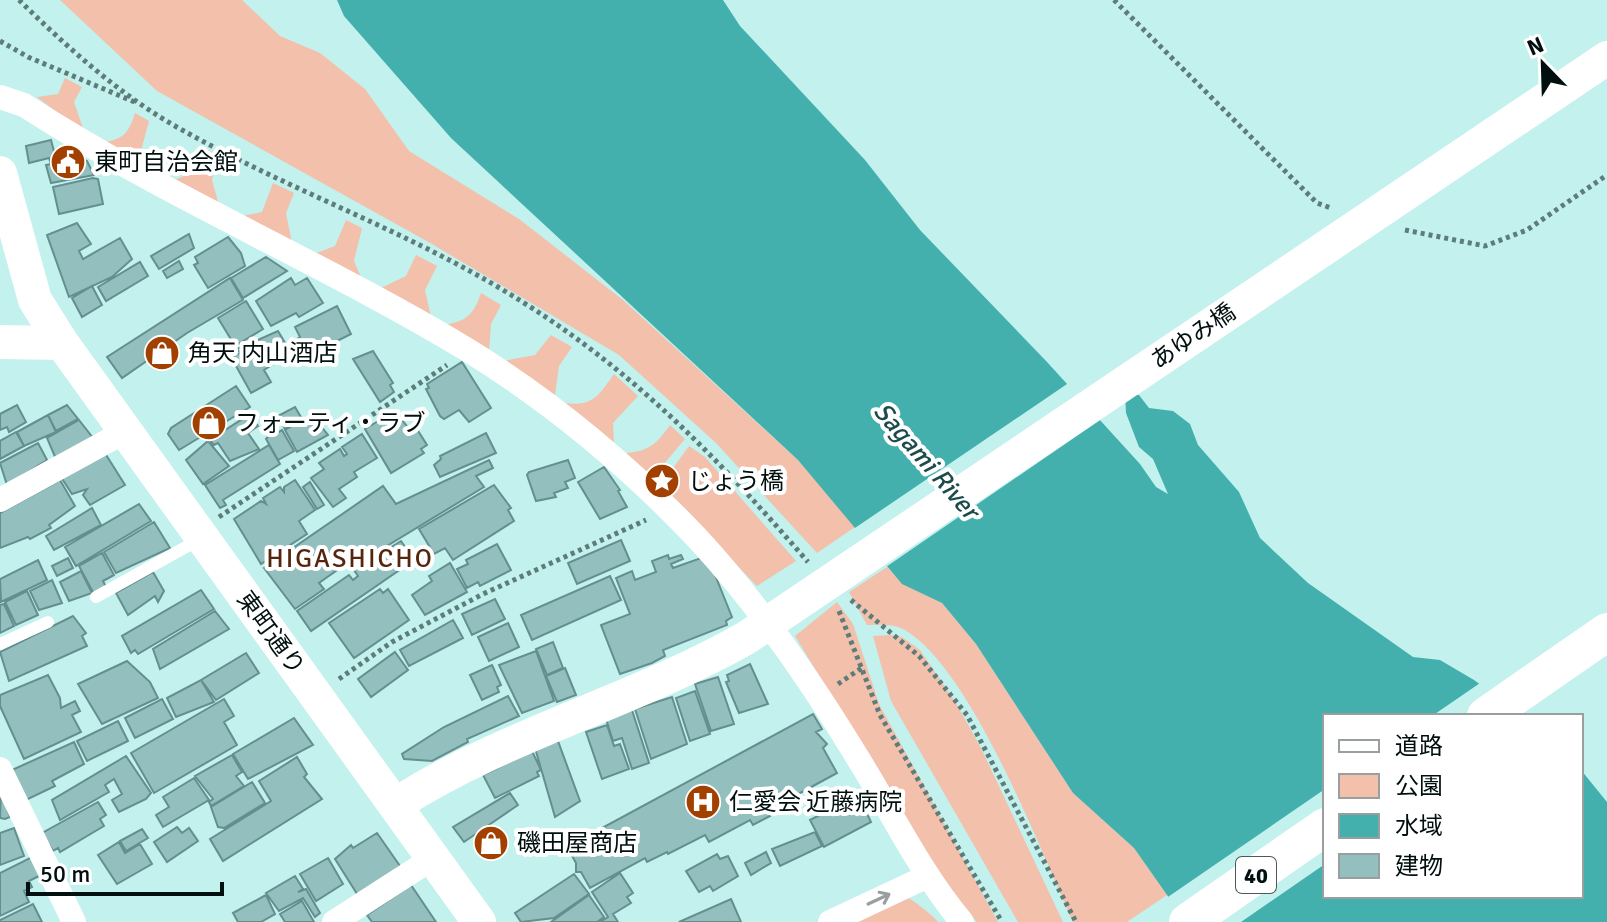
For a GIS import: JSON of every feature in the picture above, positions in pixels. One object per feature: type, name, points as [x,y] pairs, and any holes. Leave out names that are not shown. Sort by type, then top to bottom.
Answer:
[{"type":"main road","points":[[1489,714],[1607,632]]},
{"type":"main road","name":"40","points":[[1188,922],[1323,828]]},
{"type":"street","name":"あゆみ橋","points":[[395,805],[531,733],[691,667],[774,619],[1607,58]]},
{"type":"street","points":[[0,97],[24,105],[157,186],[467,350],[574,425],[667,507],[774,619],[928,876],[962,922]]},
{"type":"street","name":"東町通り","points":[[2,184],[35,300],[62,343],[479,922]]},
{"type":"street","points":[[0,342],[62,343]]},
{"type":"street","points":[[0,500],[126,431]]},
{"type":"street","points":[[1,772],[74,922]]},
{"type":"street","points":[[334,922],[433,858]]},
{"type":"street","points":[[830,922],[928,876]]},
{"type":"lane","points":[[96,597],[200,534]]},
{"type":"lane","points":[[0,644],[48,622]]},
{"type":"path","points":[[1114,0],[1317,203],[1343,213]]},
{"type":"path","points":[[0,41],[54,68],[141,104]]},
{"type":"path","points":[[1396,228],[1485,246],[1527,230],[1607,175]]},
{"type":"path","points":[[200,534],[467,350]]},
{"type":"path","points":[[316,695],[392,642],[483,594],[633,528],[667,507]]},
{"type":"path","points":[[847,597],[919,656],[967,715],[1076,922]]},
{"type":"green space","points":[[60,0],[242,0],[280,36],[320,53],[365,89],[409,151],[519,219],[623,300],[798,460],[855,527],[817,553],[716,443],[619,355],[432,244],[157,91]]},
{"type":"green space","points":[[65,78],[82,87],[74,102],[85,134],[37,97],[58,94]]},
{"type":"green space","points":[[135,113],[149,121],[142,147],[155,175],[101,143],[124,134]]},
{"type":"green space","points":[[205,148],[218,155],[212,180],[220,209],[170,182],[193,172]]},
{"type":"green space","points":[[273,183],[294,193],[286,213],[292,243],[238,217],[262,212]]},
{"type":"green space","points":[[346,220],[362,228],[354,261],[363,282],[314,254],[335,246]]},
{"type":"green space","points":[[416,255],[437,266],[425,290],[431,317],[379,289],[406,276]]},
{"type":"green space","points":[[481,293],[501,305],[491,324],[489,352],[445,325],[469,315]]},
{"type":"green space","points":[[551,335],[572,347],[559,366],[555,395],[503,361],[535,355]]},
{"type":"green space","points":[[614,374],[638,396],[613,423],[614,446],[565,403],[589,401]]},
{"type":"green space","points":[[670,425],[685,439],[652,478],[624,453],[651,446]]},
{"type":"green space","points":[[689,446],[705,457],[796,561],[757,586],[660,486]]},
{"type":"green space","points":[[887,567],[903,584],[942,603],[976,644],[1073,793],[1134,848],[1167,895],[1127,922],[1073,922],[1002,765],[957,685],[932,654],[908,632],[894,626],[867,625],[849,592]]},
{"type":"green space","points":[[837,602],[853,624],[879,704],[998,922],[977,922],[951,894],[795,636]]},
{"type":"green space","points":[[873,636],[902,637],[920,650],[956,703],[981,748],[1063,922],[1018,922],[891,701]]},
{"type":"green space","points":[[905,896],[938,922],[851,922]]},
{"type":"water","name":"Sagami River","points":[[337,0],[723,0],[740,26],[865,160],[920,230],[1047,362],[1140,464],[1156,487],[1168,494],[1153,459],[1139,447],[1126,413],[1125,393],[1139,395],[1149,408],[1173,411],[1190,424],[1198,445],[1239,492],[1260,538],[1308,583],[1413,657],[1440,660],[1520,714],[1323,714],[1323,898],[1583,898],[1583,772],[1607,802],[1607,922],[1186,922],[1134,848],[1073,793],[976,644],[942,603],[902,584],[798,460],[451,138],[344,16]]},
{"type":"pier","points":[[1070,382],[1103,418],[883,569],[852,530]]},
{"type":"pier","points":[[1483,681],[1524,714],[1435,714]]},
{"type":"pier","points":[[1323,790],[1323,865],[1241,922],[1181,922],[1165,899]]},
{"type":"building","name":"東町自治会館","points":[[51,140],[55,155],[69,152],[87,161],[94,175],[51,183],[46,165],[51,164],[49,158],[29,163],[26,146]]},
{"type":"building","points":[[98,179],[103,204],[59,214],[53,187]]},
{"type":"building","points":[[77,223],[91,244],[79,251],[83,259],[120,238],[132,259],[112,277],[69,297],[47,235]]},
{"type":"building","points":[[189,234],[194,248],[159,269],[151,256]]},
{"type":"building","points":[[228,237],[241,253],[245,266],[208,288],[194,265],[198,263],[195,257]]},
{"type":"building","points":[[266,257],[287,271],[243,298],[231,278]]},
{"type":"building","points":[[179,261],[183,269],[167,278],[163,271]]},
{"type":"building","points":[[140,262],[148,276],[106,301],[98,287]]},
{"type":"building","points":[[230,278],[243,300],[187,333],[122,378],[107,357]]},
{"type":"building","points":[[291,278],[295,285],[307,278],[323,303],[299,317],[296,313],[271,326],[256,301]]},
{"type":"building","points":[[92,286],[102,305],[82,317],[72,298]]},
{"type":"building","points":[[246,301],[263,329],[235,346],[218,318]]},
{"type":"building","points":[[337,306],[351,334],[333,343],[336,350],[319,359],[317,355],[310,358],[304,345],[264,370],[271,382],[251,393],[231,357],[240,353],[237,349],[278,331],[287,346],[300,337],[295,327]]},
{"type":"building","points":[[373,351],[393,383],[390,385],[394,392],[380,402],[353,359]]},
{"type":"building","points":[[462,362],[491,408],[469,422],[459,410],[444,419],[440,416],[426,389],[429,388],[427,384]]},
{"type":"building","points":[[236,386],[250,407],[179,450],[168,434],[171,428]]},
{"type":"building","points":[[17,405],[26,422],[9,432],[7,427],[0,430],[0,414]]},
{"type":"building","points":[[67,405],[78,419],[56,431],[48,415]]},
{"type":"building","points":[[295,407],[302,419],[285,429],[278,416]]},
{"type":"building","points":[[395,411],[410,430],[415,426],[427,445],[421,449],[424,453],[391,473],[365,429]]},
{"type":"building","points":[[250,414],[258,426],[248,433],[259,449],[230,461],[218,443],[214,445],[210,440]]},
{"type":"building","points":[[48,415],[56,432],[24,446],[17,432]]},
{"type":"building","points":[[312,415],[328,435],[297,452],[285,430]]},
{"type":"building","points":[[79,420],[93,438],[56,459],[47,438]]},
{"type":"building","points":[[276,428],[279,432],[282,430],[294,451],[278,460],[266,439]]},
{"type":"building","points":[[16,432],[24,446],[0,459],[0,441]]},
{"type":"building","points":[[486,433],[496,453],[440,477],[434,465],[441,459],[440,456]]},
{"type":"building","points":[[362,434],[377,458],[354,472],[357,477],[339,489],[346,498],[333,507],[311,478],[324,469],[319,463],[340,449],[344,456],[347,454],[342,447]]},
{"type":"building","points":[[208,441],[229,466],[203,484],[186,460]]},
{"type":"building","points":[[38,443],[47,460],[7,485],[0,463]]},
{"type":"building","points":[[269,445],[280,464],[223,500],[226,505],[220,508],[205,485]]},
{"type":"building","points":[[103,450],[125,485],[90,505],[83,495],[87,489],[72,494],[61,477]]},
{"type":"building","points":[[489,460],[493,468],[476,476],[484,487],[372,555],[367,549],[319,583],[324,589],[295,609],[264,568],[383,486],[396,504]]},
{"type":"building","points":[[568,460],[575,478],[565,482],[568,488],[554,493],[556,497],[536,501],[527,475],[529,472]]},
{"type":"building","points":[[604,467],[620,490],[627,507],[600,519],[578,482]]},
{"type":"building","points":[[60,480],[75,506],[49,525],[51,528],[30,539],[28,537],[0,548],[0,513]]},
{"type":"building","points":[[295,480],[315,510],[299,521],[307,534],[261,564],[234,519],[261,501],[266,504],[263,498],[280,487],[284,492],[284,487]]},
{"type":"building","points":[[310,482],[324,505],[317,509],[303,487]]},
{"type":"building","points":[[494,485],[511,508],[508,510],[514,521],[453,560],[445,548],[434,554],[419,529]]},
{"type":"building","points":[[139,504],[151,521],[76,566],[65,547]]},
{"type":"building","points":[[92,508],[101,525],[54,550],[46,536]]},
{"type":"building","points":[[154,522],[170,548],[116,573],[104,552]]},
{"type":"building","points":[[621,540],[630,561],[577,584],[568,563]]},
{"type":"building","points":[[401,541],[414,560],[311,631],[297,611],[349,575],[353,580],[358,576],[354,570]]},
{"type":"building","points":[[497,544],[511,570],[480,586],[478,582],[467,588],[457,569],[468,564],[466,560]]},
{"type":"building","points":[[102,553],[114,575],[103,581],[106,587],[94,594],[79,566]]},
{"type":"building","points":[[668,555],[669,559],[681,555],[683,559],[671,564],[673,568],[701,558],[711,565],[732,617],[726,621],[727,625],[663,650],[665,656],[620,674],[601,625],[630,614],[616,578],[632,571],[635,580],[656,572],[652,561]]},
{"type":"building","points":[[68,558],[73,568],[57,576],[52,566]]},
{"type":"building","points":[[38,560],[47,580],[1,602],[0,579]]},
{"type":"building","points":[[450,563],[467,592],[425,615],[412,595],[432,581],[429,576]]},
{"type":"building","points":[[81,571],[92,593],[69,601],[60,582]]},
{"type":"building","points":[[153,572],[164,591],[158,602],[155,596],[128,615],[116,593]]},
{"type":"building","points":[[610,576],[621,600],[532,640],[521,615]]},
{"type":"building","points":[[52,580],[62,603],[39,610],[30,591]]},
{"type":"building","points":[[380,589],[383,593],[388,589],[409,620],[354,658],[329,623]]},
{"type":"building","points":[[201,590],[214,609],[138,654],[135,650],[131,653],[122,636]]},
{"type":"building","points":[[27,591],[38,615],[16,625],[5,602]]},
{"type":"building","points":[[495,599],[505,619],[472,635],[462,614]]},
{"type":"building","points":[[4,604],[14,626],[0,633],[0,605]]},
{"type":"building","points":[[215,611],[229,629],[160,669],[153,649]]},
{"type":"building","points":[[73,616],[86,633],[82,636],[87,646],[9,681],[0,652]]},
{"type":"building","points":[[453,620],[463,638],[409,666],[400,650]]},
{"type":"building","points":[[508,623],[519,647],[489,661],[478,637]]},
{"type":"building","points":[[553,642],[563,668],[547,675],[536,649]]},
{"type":"building","points":[[536,651],[554,701],[522,713],[499,665]]},
{"type":"building","points":[[395,652],[408,670],[371,697],[358,679]]},
{"type":"building","points":[[246,653],[259,673],[216,700],[201,680]]},
{"type":"building","points":[[127,661],[150,682],[158,698],[102,724],[78,684]]},
{"type":"building","points":[[750,664],[768,704],[739,713],[726,682],[729,681],[727,675]]},
{"type":"building","points":[[492,665],[501,685],[497,687],[499,692],[482,700],[470,675]]},
{"type":"building","points":[[565,668],[576,695],[557,702],[546,676]]},
{"type":"building","points":[[48,675],[60,698],[61,708],[75,701],[80,711],[72,715],[81,732],[24,759],[0,706],[0,695]]},
{"type":"building","points":[[718,677],[734,724],[711,731],[695,684]]},
{"type":"building","points":[[201,680],[214,702],[176,717],[167,698]]},
{"type":"building","points":[[695,691],[710,734],[690,741],[676,698]]},
{"type":"building","points":[[508,696],[519,716],[467,739],[468,742],[432,761],[404,759],[402,754],[444,727]]},
{"type":"building","points":[[672,697],[687,744],[651,759],[635,709]]},
{"type":"building","points":[[162,699],[173,719],[135,738],[125,718]]},
{"type":"building","points":[[224,699],[234,716],[224,722],[237,745],[154,793],[131,753]]},
{"type":"building","points":[[631,707],[649,763],[632,769],[622,738],[613,741],[605,716]]},
{"type":"building","points":[[813,714],[822,729],[816,732],[827,744],[823,748],[837,773],[767,811],[770,816],[753,825],[750,820],[709,842],[705,835],[668,854],[647,862],[645,858],[590,888],[581,872],[576,872],[576,863],[567,847]]},
{"type":"building","points":[[294,718],[313,745],[248,779],[233,754]]},
{"type":"building","points":[[118,721],[128,741],[87,761],[77,741]]},
{"type":"building","points":[[607,725],[614,746],[620,744],[629,769],[602,779],[586,732]]},
{"type":"building","points":[[558,741],[580,801],[555,817],[535,748]]},
{"type":"building","points":[[74,742],[84,764],[52,781],[55,786],[26,800],[12,770]]},
{"type":"building","points":[[532,751],[541,770],[537,772],[539,776],[495,798],[483,775]]},
{"type":"building","points":[[232,755],[242,772],[236,776],[244,786],[211,806],[209,802],[213,799],[195,776]]},
{"type":"building","points":[[126,756],[151,793],[146,799],[119,812],[112,800],[122,794],[114,779],[105,785],[109,792],[60,820],[52,800]]},
{"type":"building","points":[[297,757],[307,774],[304,777],[322,799],[223,861],[210,839],[271,801],[259,781]]},
{"type":"building","points":[[194,778],[209,800],[163,827],[156,815],[169,807],[163,797]]},
{"type":"building","points":[[252,782],[265,803],[224,828],[218,827],[211,807]]},
{"type":"building","points":[[1,790],[10,817],[5,819],[0,818]]},
{"type":"building","points":[[510,793],[518,805],[464,842],[453,827]]},
{"type":"building","points":[[848,794],[851,799],[858,795],[871,822],[824,847],[810,820],[837,806],[835,802]]},
{"type":"building","points":[[98,802],[106,815],[100,819],[104,826],[60,852],[58,848],[53,851],[42,833]]},
{"type":"building","points":[[177,827],[182,833],[189,828],[198,841],[167,862],[154,842]]},
{"type":"building","points":[[14,828],[24,856],[0,865],[0,833]]},
{"type":"building","points":[[142,829],[148,838],[126,851],[120,841]]},
{"type":"building","points":[[815,832],[822,846],[780,866],[772,849]]},
{"type":"building","points":[[377,833],[400,866],[359,897],[335,859],[351,845],[353,848]]},
{"type":"building","points":[[119,842],[125,853],[140,844],[152,864],[117,884],[98,855]]},
{"type":"building","points":[[766,852],[771,863],[751,875],[745,863]]},
{"type":"building","points":[[717,854],[720,859],[728,856],[738,876],[713,891],[710,886],[699,892],[686,871]]},
{"type":"building","points":[[32,857],[41,875],[29,881],[32,887],[24,891],[29,902],[0,916],[0,873]]},
{"type":"building","points":[[328,858],[343,884],[316,901],[300,874]]},
{"type":"building","points":[[620,873],[633,893],[627,897],[631,903],[613,914],[618,922],[600,922],[608,917],[592,892]]},
{"type":"building","points":[[574,874],[589,894],[554,918],[521,922],[515,913]]},
{"type":"building","points":[[295,876],[303,889],[298,892],[306,889],[320,913],[315,917],[303,898],[279,911],[266,893]]},
{"type":"building","points":[[411,885],[436,922],[372,922],[367,915]]},
{"type":"building","points":[[266,895],[275,914],[261,922],[238,922],[233,913]]},
{"type":"building","points":[[589,895],[604,917],[597,922],[551,922]]},
{"type":"building","points":[[731,899],[741,922],[679,922]]},
{"type":"building","points":[[302,901],[314,922],[285,922],[280,914]]},
{"type":"building","points":[[33,904],[42,922],[0,922],[0,920]]},
{"type":"place","name":"東町自治会館","points":[[68,162]]},
{"type":"place","name":"角天 内山酒店","points":[[162,353]]},
{"type":"place","name":"フォーティ・ラブ","points":[[209,423]]},
{"type":"place","name":"じょう橋","points":[[662,481]]},
{"type":"place","name":"仁愛会 近藤病院","points":[[703,802]]},
{"type":"place","name":"磯田屋商店","points":[[491,843]]},
{"type":"district","name":"HIGASHICHO","points":[[350,559]]}]
